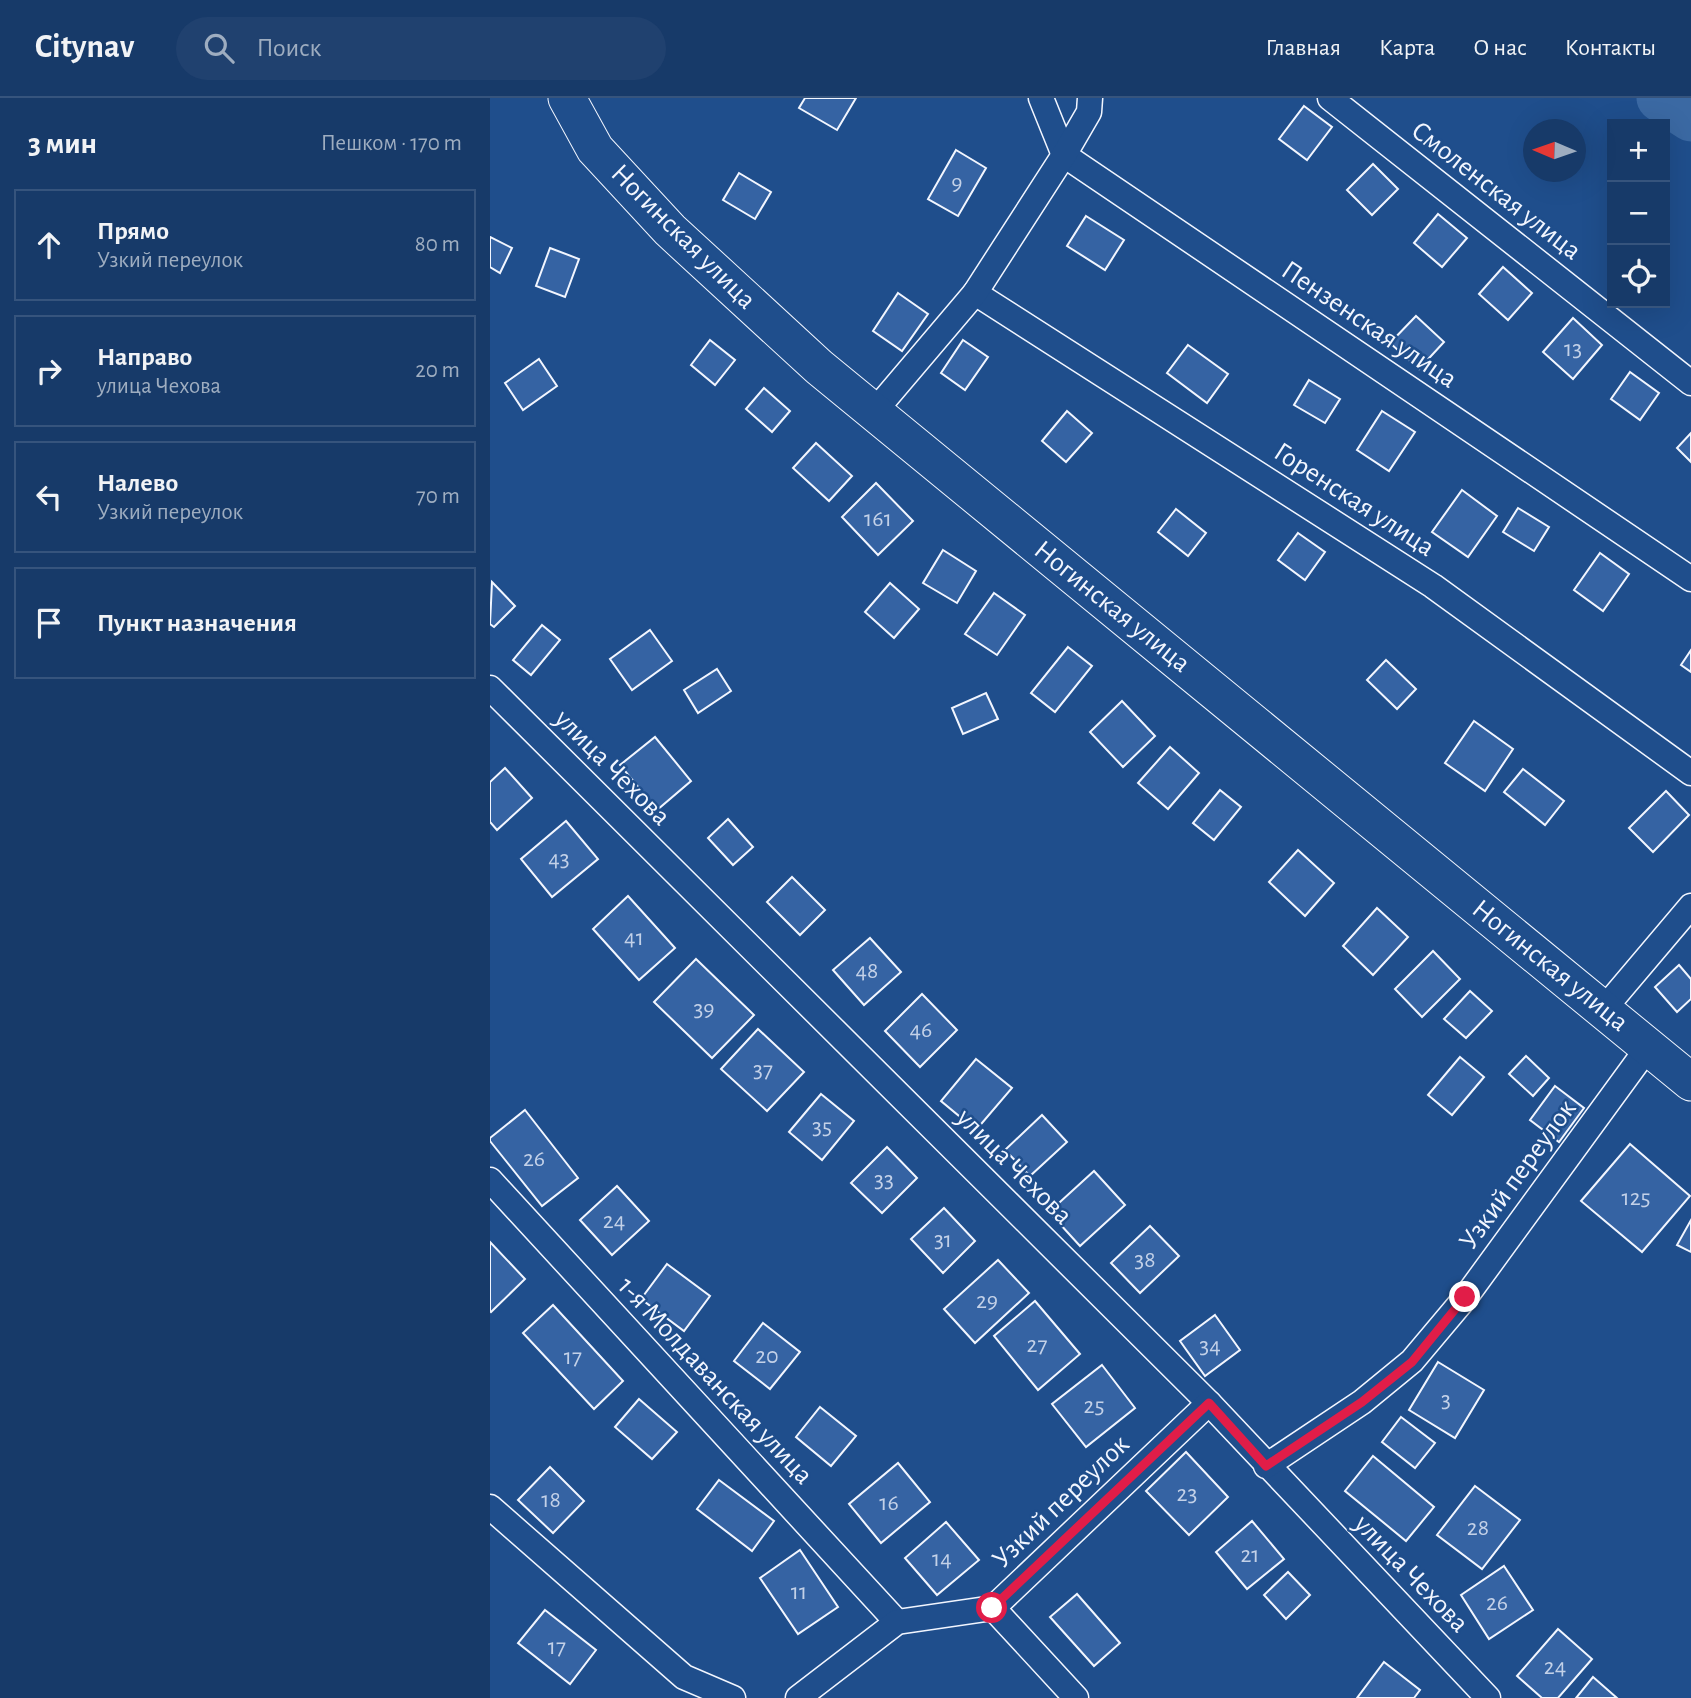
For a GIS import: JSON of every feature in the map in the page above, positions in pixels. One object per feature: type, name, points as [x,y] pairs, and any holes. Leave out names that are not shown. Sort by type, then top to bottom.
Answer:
[{"type":"main road","name":"Ногинская улица","points":[[567,98],[595,149],[670,230],[819,367],[1691,1082]]},
{"type":"street","points":[[1041,98],[1064,155]]},
{"type":"street","points":[[874,412],[975,293],[1064,155],[1089,112],[1090,98]]},
{"type":"street","name":"Смоленская улица","points":[[1330,98],[1691,383]]},
{"type":"street","name":"Пензенская улица","points":[[1064,155],[1691,579]]},
{"type":"street","name":"Горенская улица","points":[[975,293],[1433,586],[1691,773]]},
{"type":"street","name":"улица Чехова","points":[[490,688],[1209,1403],[1488,1698]]},
{"type":"street","points":[[1603,1010],[1691,906]]},
{"type":"street","name":"Узкий переулок","points":[[1266,1466],[1362,1402],[1412,1362],[1465,1297],[1649,1046]]},
{"type":"street","name":"1-я Молдаванская улица","points":[[490,1180],[897,1622]]},
{"type":"street","name":"Узкий переулок","points":[[798,1698],[897,1622],[992,1608],[1209,1403]]},
{"type":"street","points":[[490,1507],[684,1677],[733,1698]]},
{"type":"street","points":[[992,1608],[1076,1698]]},
{"type":"building","points":[[805,98],[856,98],[837,130],[799,108]]},
{"type":"building","points":[[1304,106],[1332,127],[1307,160],[1279,139]]},
{"type":"building","points":[[956,150],[986,168],[958,216],[928,199]]},
{"type":"building","points":[[1373,164],[1398,189],[1372,215],[1347,190]]},
{"type":"building","points":[[739,173],[771,192],[755,219],[723,200]]},
{"type":"building","points":[[1438,214],[1467,238],[1442,267],[1414,243]]},
{"type":"building","points":[[1086,216],[1124,240],[1105,270],[1067,246]]},
{"type":"building","points":[[490,237],[512,248],[500,273],[490,267]]},
{"type":"building","points":[[550,248],[579,259],[565,297],[536,286]]},
{"type":"building","points":[[1503,267],[1532,293],[1508,320],[1479,294]]},
{"type":"building","points":[[898,293],[928,314],[902,351],[873,331]]},
{"type":"building","points":[[1416,316],[1444,342],[1419,369],[1390,343]]},
{"type":"building","points":[[1573,318],[1602,345],[1573,379],[1543,352]]},
{"type":"building","points":[[710,340],[735,360],[715,385],[691,365]]},
{"type":"building","points":[[963,340],[988,357],[965,390],[941,373]]},
{"type":"building","points":[[1188,345],[1228,374],[1207,403],[1167,373]]},
{"type":"building","points":[[539,359],[557,386],[523,410],[505,383]]},
{"type":"building","points":[[1630,372],[1659,393],[1640,420],[1611,399]]},
{"type":"building","points":[[1309,380],[1340,399],[1325,423],[1294,405]]},
{"type":"building","points":[[764,388],[790,411],[772,432],[746,409]]},
{"type":"building","points":[[1067,411],[1092,433],[1066,462],[1042,441]]},
{"type":"building","points":[[1382,411],[1415,432],[1389,471],[1357,450]]},
{"type":"building","points":[[1691,433],[1691,462],[1677,448]]},
{"type":"building","points":[[816,443],[852,476],[829,501],[793,468]]},
{"type":"building","points":[[876,483],[913,521],[878,555],[842,517]]},
{"type":"building","points":[[1462,490],[1497,516],[1468,557],[1432,532]]},
{"type":"building","points":[[1518,508],[1549,527],[1534,551],[1503,532]]},
{"type":"building","points":[[1176,509],[1206,533],[1188,556],[1158,532]]},
{"type":"building","points":[[1298,533],[1325,552],[1305,580],[1278,560]]},
{"type":"building","points":[[943,550],[976,571],[957,603],[923,583]]},
{"type":"building","points":[[1600,553],[1629,574],[1603,611],[1574,590]]},
{"type":"building","points":[[492,582],[515,606],[494,627],[490,624]]},
{"type":"building","points":[[890,583],[919,609],[894,638],[865,612]]},
{"type":"building","points":[[994,593],[1025,615],[997,655],[965,634]]},
{"type":"building","points":[[542,625],[560,640],[531,675],[513,660]]},
{"type":"building","points":[[650,630],[672,661],[632,690],[610,659]]},
{"type":"building","points":[[1068,647],[1092,666],[1055,712],[1031,693]]},
{"type":"building","points":[[1691,650],[1691,672],[1681,665]]},
{"type":"building","points":[[1386,660],[1416,689],[1397,709],[1367,680]]},
{"type":"building","points":[[717,669],[731,691],[698,713],[684,690]]},
{"type":"building","points":[[986,693],[998,719],[963,734],[952,708]]},
{"type":"building","points":[[1122,701],[1155,736],[1123,767],[1090,732]]},
{"type":"building","points":[[1474,721],[1513,749],[1485,791],[1445,763]]},
{"type":"building","points":[[655,737],[691,781],[657,810],[620,765]]},
{"type":"building","points":[[1170,747],[1199,773],[1168,809],[1138,783]]},
{"type":"building","points":[[505,768],[532,798],[497,830],[490,822],[490,782]]},
{"type":"building","points":[[1523,769],[1564,801],[1545,825],[1504,792]]},
{"type":"building","points":[[1220,790],[1241,807],[1214,840],[1193,823]]},
{"type":"building","points":[[1666,791],[1689,815],[1653,852],[1629,828]]},
{"type":"building","points":[[728,819],[753,847],[733,865],[708,838]]},
{"type":"building","points":[[566,821],[598,859],[552,897],[521,859]]},
{"type":"building","points":[[1298,850],[1334,883],[1305,916],[1269,882]]},
{"type":"building","points":[[792,877],[825,910],[800,935],[767,902]]},
{"type":"building","points":[[628,896],[675,948],[639,980],[593,929]]},
{"type":"building","points":[[1377,908],[1408,937],[1373,975],[1343,946]]},
{"type":"building","points":[[870,938],[901,972],[864,1005],[833,970]]},
{"type":"building","points":[[1433,951],[1460,979],[1422,1017],[1395,989]]},
{"type":"building","points":[[696,959],[754,1015],[712,1058],[654,1002]]},
{"type":"building","points":[[1679,965],[1691,979],[1691,999],[1677,1012],[1655,987]]},
{"type":"building","points":[[1470,991],[1492,1011],[1466,1038],[1444,1019]]},
{"type":"building","points":[[922,994],[957,1030],[920,1067],[885,1031]]},
{"type":"building","points":[[758,1029],[804,1072],[767,1111],[721,1069]]},
{"type":"building","points":[[1526,1056],[1549,1078],[1533,1096],[1509,1074]]},
{"type":"building","points":[[1460,1057],[1484,1077],[1452,1115],[1428,1095]]},
{"type":"building","points":[[976,1059],[1012,1088],[976,1130],[941,1101]]},
{"type":"building","points":[[1555,1086],[1584,1108],[1559,1142],[1530,1120]]},
{"type":"building","points":[[821,1094],[854,1121],[822,1160],[789,1132]]},
{"type":"building","points":[[525,1110],[578,1178],[542,1206],[490,1141],[490,1138]]},
{"type":"building","points":[[1042,1115],[1067,1142],[1030,1176],[1005,1150]]},
{"type":"building","points":[[1630,1144],[1690,1196],[1642,1252],[1581,1201]]},
{"type":"building","points":[[887,1147],[917,1178],[882,1213],[851,1183]]},
{"type":"building","points":[[1094,1171],[1125,1205],[1080,1246],[1049,1212]]},
{"type":"building","points":[[617,1186],[649,1221],[612,1255],[580,1220]]},
{"type":"building","points":[[944,1208],[975,1241],[943,1273],[911,1239]]},
{"type":"building","points":[[1691,1220],[1691,1252],[1677,1245]]},
{"type":"building","points":[[1150,1226],[1179,1256],[1140,1293],[1111,1263]]},
{"type":"building","points":[[490,1242],[525,1279],[491,1312],[490,1311]]},
{"type":"building","points":[[998,1260],[1029,1293],[975,1343],[944,1309]]},
{"type":"building","points":[[667,1264],[710,1296],[684,1331],[641,1299]]},
{"type":"building","points":[[1035,1301],[1080,1354],[1038,1390],[994,1336]]},
{"type":"building","points":[[553,1305],[623,1381],[594,1409],[523,1333]]},
{"type":"building","points":[[1215,1315],[1240,1350],[1205,1376],[1180,1341]]},
{"type":"building","points":[[763,1323],[800,1352],[770,1389],[734,1361]]},
{"type":"building","points":[[1438,1362],[1484,1390],[1455,1438],[1409,1410]]},
{"type":"building","points":[[1102,1365],[1135,1408],[1086,1447],[1052,1404]]},
{"type":"building","points":[[639,1399],[677,1432],[652,1459],[615,1427]]},
{"type":"building","points":[[820,1407],[856,1436],[831,1466],[796,1437]]},
{"type":"building","points":[[1401,1417],[1435,1443],[1415,1468],[1382,1442]]},
{"type":"building","points":[[1186,1452],[1228,1497],[1189,1535],[1146,1491]]},
{"type":"building","points":[[1373,1456],[1434,1507],[1406,1541],[1345,1491]]},
{"type":"building","points":[[898,1463],[930,1502],[881,1543],[849,1504]]},
{"type":"building","points":[[550,1467],[584,1501],[553,1533],[518,1500]]},
{"type":"building","points":[[719,1480],[774,1521],[752,1551],[697,1509]]},
{"type":"building","points":[[1475,1486],[1520,1520],[1482,1569],[1437,1535]]},
{"type":"building","points":[[1252,1521],[1284,1559],[1247,1589],[1216,1552]]},
{"type":"building","points":[[946,1522],[979,1560],[937,1595],[905,1558]]},
{"type":"building","points":[[800,1550],[838,1607],[798,1634],[760,1578]]},
{"type":"building","points":[[1504,1566],[1533,1610],[1489,1639],[1461,1595]]},
{"type":"building","points":[[1288,1572],[1310,1595],[1286,1619],[1264,1595]]},
{"type":"building","points":[[1077,1594],[1120,1643],[1094,1666],[1050,1617]]},
{"type":"building","points":[[545,1610],[596,1650],[570,1684],[518,1643]]},
{"type":"building","points":[[1558,1629],[1592,1659],[1558,1698],[1542,1698],[1517,1676]]},
{"type":"building","points":[[1384,1662],[1420,1690],[1414,1698],[1357,1698]]},
{"type":"building","points":[[1593,1677],[1617,1698],[1576,1698]]},
{"type":"waterway","points":[[1660,98],[1691,118]]},
{"type":"route","points":[[992,1608],[1209,1403],[1266,1466],[1362,1402],[1412,1362],[1465,1297]]}]
